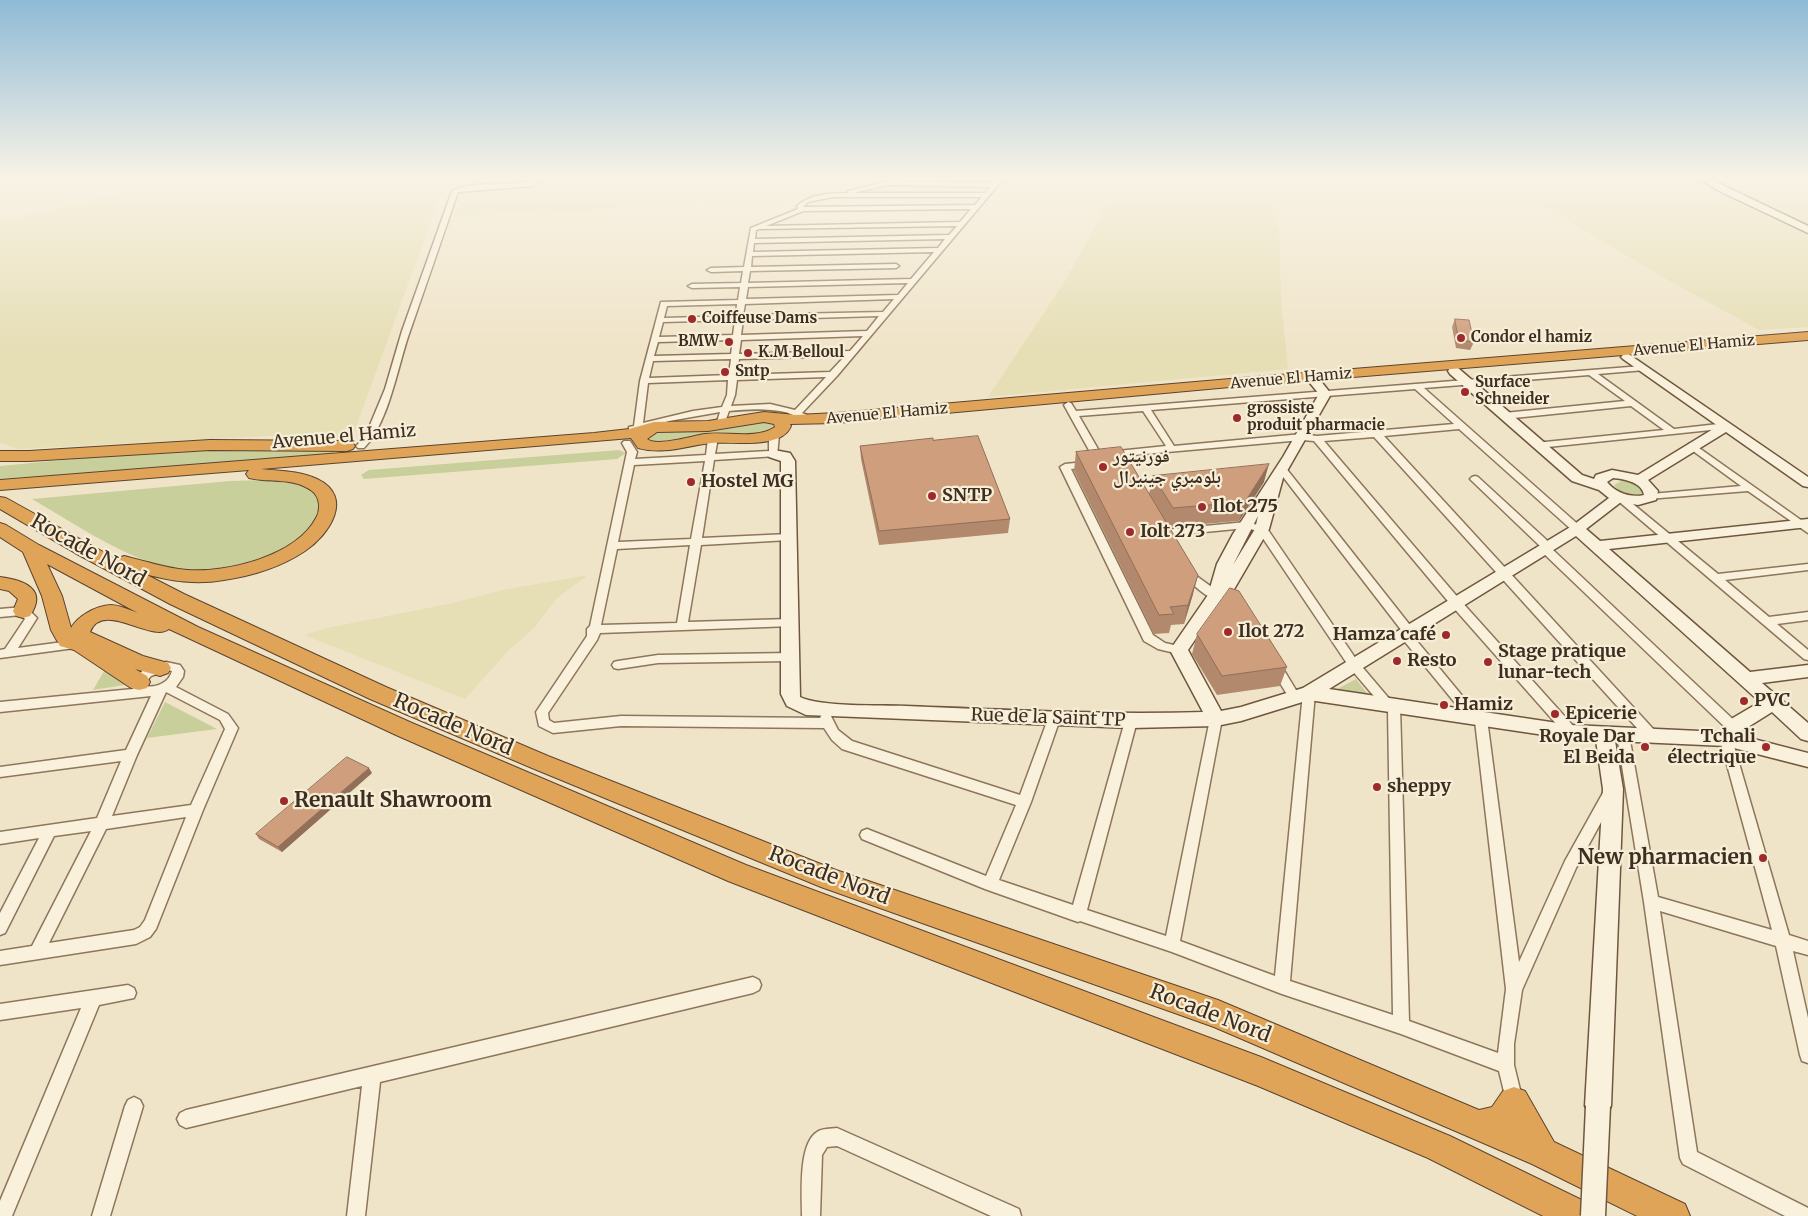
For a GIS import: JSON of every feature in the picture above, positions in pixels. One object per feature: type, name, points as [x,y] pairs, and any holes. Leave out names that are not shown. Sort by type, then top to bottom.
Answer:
[{"type":"highway","name":"Avenue El Hamiz","points":[[775,428],[802,416],[1808,336]]},
{"type":"highway","points":[[0,485],[45,486],[250,474],[623,439],[646,441],[658,447],[720,424],[761,417],[775,428],[1071,410],[1459,377],[1627,357],[1808,342]]},
{"type":"highway","name":"Avenue el Hamiz","points":[[45,486],[462,448],[623,439]]},
{"type":"highway","points":[[0,456],[220,444],[462,448]]},
{"type":"highway","points":[[82,549],[158,572],[189,577],[210,576],[273,560],[300,545],[317,531],[328,511],[327,499],[318,488],[292,478],[250,474]]},
{"type":"highway","points":[[0,495],[45,486]]},
{"type":"highway","name":"Rocade Nord","points":[[0,502],[82,549],[177,599],[378,693],[540,762],[830,879],[1218,1014],[1543,1153],[1673,1216]]},
{"type":"highway","name":"Rocade Nord","points":[[0,529],[32,548],[191,632],[404,730],[737,873],[1260,1072],[1439,1147],[1578,1216]]},
{"type":"highway","points":[[32,548],[35,562],[53,598],[62,634],[67,641],[80,644],[142,687]]},
{"type":"highway","points":[[0,583],[15,585],[28,598],[28,605],[23,611]]},
{"type":"highway","points":[[162,681],[137,662],[83,637],[79,632],[80,628],[92,618],[105,613],[116,613],[140,621],[191,632]]},
{"type":"highway","points":[[1478,1126],[1501,1121],[1514,1102],[1543,1153]]},
{"type":"street","points":[[361,446],[369,438],[389,389],[406,331],[416,310],[441,235]]},
{"type":"street","points":[[682,626],[710,458],[731,395],[741,301],[752,235]]},
{"type":"street","points":[[864,235],[896,266],[911,276]]},
{"type":"street","points":[[751,241],[951,236]]},
{"type":"street","points":[[630,462],[646,441],[681,415],[720,424],[768,407],[784,408],[802,416],[834,374],[900,297],[911,276],[940,250],[951,236]]},
{"type":"street","points":[[749,254],[940,250]]},
{"type":"street","points":[[711,270],[896,266]]},
{"type":"street","points":[[692,286],[911,276]]},
{"type":"street","points":[[646,441],[644,381],[664,304],[900,297]]},
{"type":"street","points":[[660,320],[885,314]]},
{"type":"street","points":[[654,340],[869,334]]},
{"type":"street","points":[[649,360],[852,353]]},
{"type":"street","points":[[1627,357],[1808,483]]},
{"type":"street","points":[[1172,945],[1216,719],[1179,650],[1162,646],[1148,638],[1066,467],[1101,463],[1071,410],[1146,408],[1321,388],[1417,386],[1459,377],[1642,368]]},
{"type":"street","points":[[1590,372],[1673,432]]},
{"type":"street","points":[[644,381],[834,374]]},
{"type":"street","points":[[1459,377],[1577,478],[1602,487],[1619,497],[1808,656]]},
{"type":"street","points":[[1417,386],[1808,734]]},
{"type":"street","points":[[1225,592],[1219,576],[1276,474],[1302,437],[1321,388]]},
{"type":"street","points":[[1504,416],[1634,403]]},
{"type":"street","points":[[1146,408],[1172,448]]},
{"type":"street","points":[[1096,455],[1120,457],[1172,448],[1302,437],[1318,439],[1460,426]]},
{"type":"street","points":[[1538,445],[1727,426]]},
{"type":"street","points":[[1639,480],[1727,426]]},
{"type":"street","points":[[771,454],[775,428]]},
{"type":"street","points":[[1377,434],[1651,735]]},
{"type":"street","points":[[623,439],[632,452],[593,629],[593,638],[542,712],[543,723],[553,728],[621,721],[826,716],[837,739],[847,745],[1024,802]]},
{"type":"street","points":[[1318,439],[1456,604],[1571,732]]},
{"type":"street","points":[[618,665],[658,659],[790,657],[788,461],[785,456],[771,454],[696,459],[646,441]]},
{"type":"street","points":[[1692,446],[1805,526]]},
{"type":"street","points":[[1179,650],[1225,592],[1262,529],[1276,474]]},
{"type":"street","points":[[1276,474],[1477,718],[1514,990]]},
{"type":"street","points":[[1602,487],[1601,478],[1612,474],[1639,480],[1651,491],[1651,497]]},
{"type":"street","points":[[1476,479],[1730,733],[1784,942],[1808,1055]]},
{"type":"street","points":[[1302,695],[1456,604],[1546,548],[1576,529],[1619,497],[1638,500],[1651,497],[1750,488]]},
{"type":"street","points":[[1164,533],[1246,525],[1262,529],[1354,665],[1391,705],[1401,1026]]},
{"type":"street","points":[[1596,546],[1805,526]]},
{"type":"street","points":[[611,546],[789,537]]},
{"type":"street","points":[[1182,563],[1191,578],[1225,592]]},
{"type":"street","points":[[1716,578],[1808,567]]},
{"type":"street","points":[[0,613],[23,611],[30,618],[5,653]]},
{"type":"street","points":[[1766,621],[1808,616]]},
{"type":"street","points":[[593,629],[790,623]]},
{"type":"street","points":[[5,653],[80,644]]},
{"type":"street","name":"Rue de la Saint TP","points":[[790,657],[790,694],[792,701],[826,716],[1131,721],[1216,719],[1302,695]]},
{"type":"street","points":[[1271,658],[1302,695],[1391,705],[1571,732],[1614,735],[1730,733],[1808,760]]},
{"type":"street","points":[[1746,679],[1808,671]]},
{"type":"street","points":[[0,958],[136,937],[145,932],[151,924],[196,810],[232,728],[224,717],[147,673],[142,687]]},
{"type":"street","points":[[0,707],[142,687],[162,681]]},
{"type":"street","points":[[37,952],[102,823],[162,681]]},
{"type":"street","points":[[1282,986],[1302,695]]},
{"type":"street","points":[[1730,733],[1773,703]]},
{"type":"street","points":[[990,884],[1024,802],[1054,719]]},
{"type":"street","points":[[1078,914],[1131,721]]},
{"type":"street","points":[[1593,1216],[1614,735]]},
{"type":"street","points":[[1614,735],[1651,902],[1689,1158],[1805,1216]]},
{"type":"street","points":[[0,772],[130,755]]},
{"type":"street","points":[[1514,1102],[1506,1065],[1506,1044],[1514,990],[1570,865],[1613,789]]},
{"type":"street","points":[[0,838],[196,810]]},
{"type":"street","points":[[0,928],[49,832]]},
{"type":"street","points":[[867,835],[990,884],[1172,945],[1506,1065]]},
{"type":"street","points":[[1651,902],[1808,948]]},
{"type":"street","points":[[186,1119],[753,985]]},
{"type":"street","points":[[0,1012],[128,993]]},
{"type":"street","points":[[3,1216],[93,999]]},
{"type":"street","points":[[356,1216],[372,1076]]},
{"type":"street","points":[[101,1216],[134,1106]]},
{"type":"street","points":[[810,1216],[813,1154],[819,1142],[831,1136],[1012,1216]]},
{"type":"shaded area","points":[[0,235],[426,235],[352,438],[290,435],[18,449],[0,443]]},
{"type":"shaded area","points":[[1091,235],[1279,235],[1281,302],[1288,369],[988,397],[1065,281]]},
{"type":"shaded area","points":[[1591,235],[1808,235],[1808,327],[1759,330],[1675,284]]},
{"type":"shaded area","points":[[588,575],[557,598],[535,627],[508,651],[465,699],[304,635],[327,628],[453,603],[503,590]]},
{"type":"green space","points":[[761,421],[774,422],[777,427],[767,433],[709,434],[658,443],[648,441],[646,436],[651,432]]},
{"type":"green space","points":[[179,449],[335,449],[333,454],[0,479],[0,466]]},
{"type":"green space","points":[[619,450],[626,453],[617,459],[364,479],[361,475],[369,470]]},
{"type":"green space","points":[[265,480],[301,485],[314,491],[320,496],[319,520],[298,542],[280,553],[263,560],[224,569],[184,570],[149,562],[104,541],[32,499],[230,481]]},
{"type":"green space","points":[[1621,481],[1636,486],[1642,493],[1635,496],[1623,493],[1614,485]]},
{"type":"green space","points":[[107,666],[131,684],[93,690]]},
{"type":"green space","points":[[1356,679],[1370,697],[1337,689]]},
{"type":"green space","points":[[165,702],[217,729],[147,738]]},
{"type":"building","points":[[1455,319],[1469,320],[1474,342],[1459,340]]},
{"type":"building","name":"SNTP","points":[[978,436],[1010,519],[879,531],[860,446],[933,438],[933,440]]},
{"type":"building","name":"Iolt 273","points":[[1121,447],[1198,575],[1188,605],[1170,607],[1174,614],[1159,615],[1076,452]]},
{"type":"building","points":[[1269,464],[1245,502],[1173,508],[1153,476]]},
{"type":"building","name":"Ilot 272","points":[[1230,588],[1239,591],[1287,667],[1222,676],[1197,634]]},
{"type":"building","points":[[347,757],[369,768],[278,847],[256,834]]},
{"type":"place","name":"Coiffeuse Dams","points":[[692,319]]},
{"type":"place","name":"Condor el hamiz","points":[[1461,338]]},
{"type":"place","name":"BMW","points":[[729,342]]},
{"type":"place","name":"K.M Belloul","points":[[748,353]]},
{"type":"place","name":"Sntp","points":[[725,372]]},
{"type":"place","name":"Surface Schneider","points":[[1465,392]]},
{"type":"place","name":"grossiste produit pharmacie","points":[[1237,418]]},
{"type":"place","name":"فورنيتور بلومبري جينيرال","points":[[1103,467]]},
{"type":"place","name":"Hostel MG","points":[[691,482]]},
{"type":"place","name":"SNTP","points":[[932,496]]},
{"type":"place","name":"Ilot 275","points":[[1202,507]]},
{"type":"place","name":"Iolt 273","points":[[1130,532]]},
{"type":"place","name":"Ilot 272","points":[[1228,632]]},
{"type":"place","name":"Hamza café","points":[[1446,635]]},
{"type":"place","name":"Resto","points":[[1397,661]]},
{"type":"place","name":"Stage pratique lunar-tech","points":[[1488,662]]},
{"type":"place","name":"PVC","points":[[1744,701]]},
{"type":"place","name":"Hamiz","points":[[1444,705]]},
{"type":"place","name":"Epicerie","points":[[1555,714]]},
{"type":"place","name":"Royale Dar El Beida","points":[[1645,747]]},
{"type":"place","name":"Tchali électrique","points":[[1766,747]]},
{"type":"place","name":"sheppy","points":[[1377,787]]},
{"type":"place","name":"Renault Shawroom","points":[[284,801]]},
{"type":"place","name":"New pharmacien","points":[[1763,858]]}]
